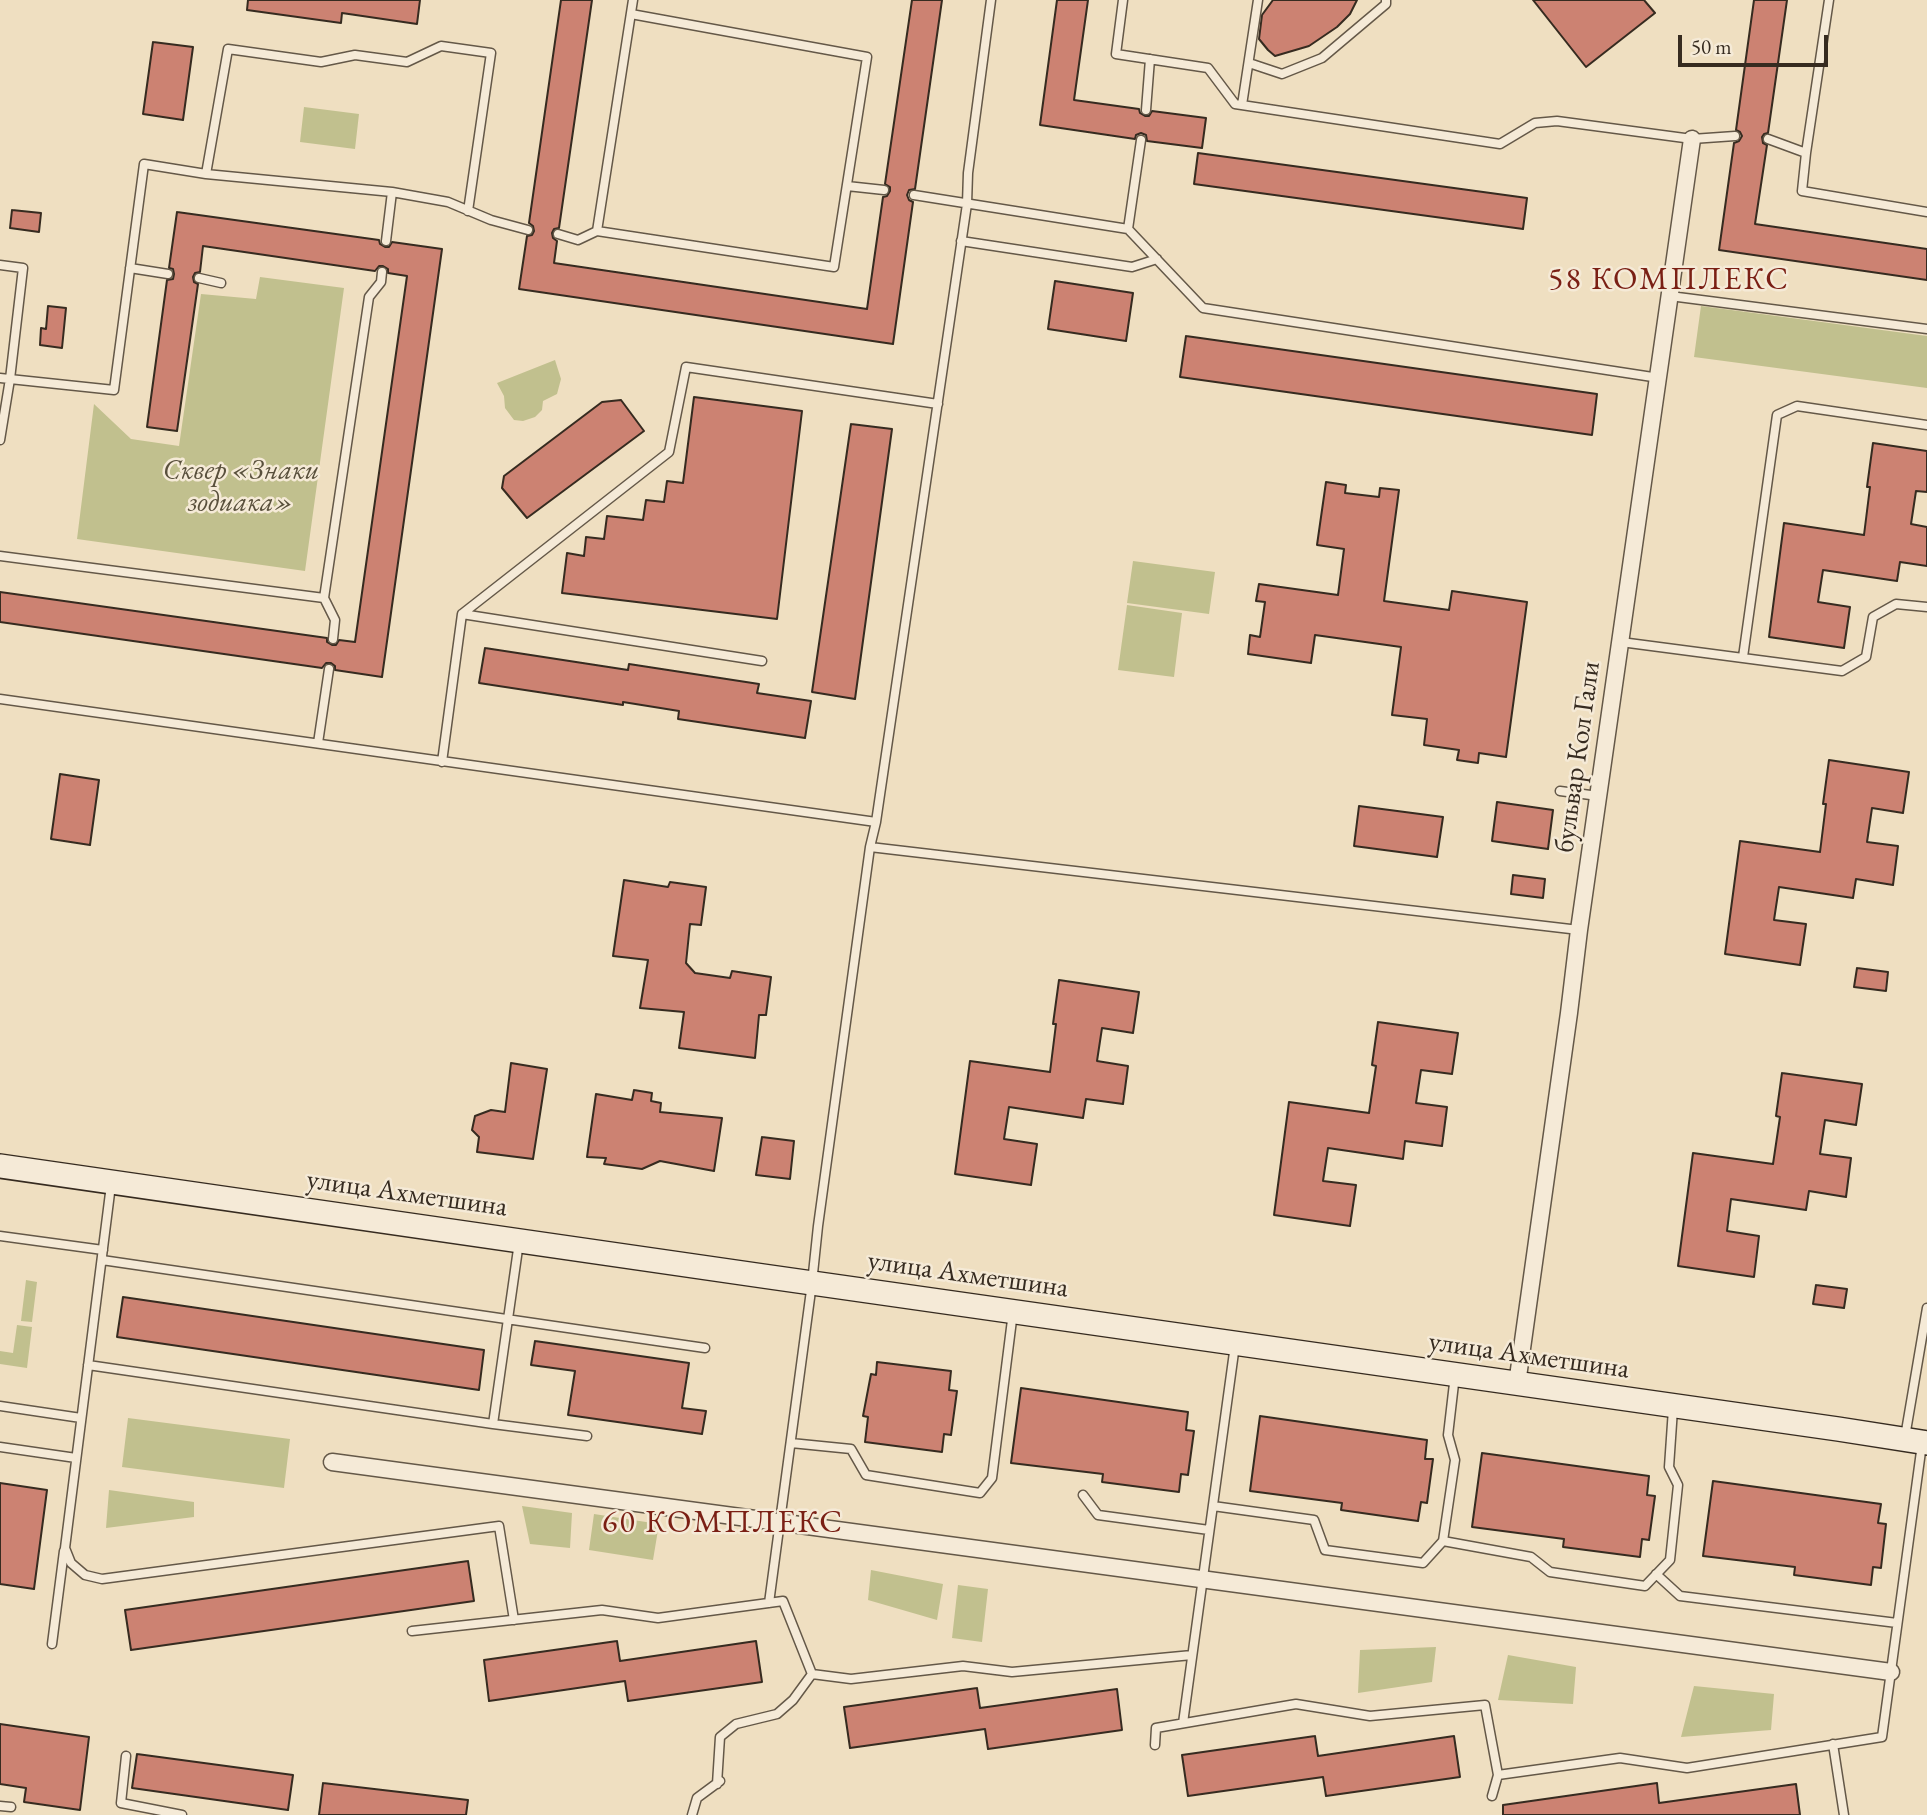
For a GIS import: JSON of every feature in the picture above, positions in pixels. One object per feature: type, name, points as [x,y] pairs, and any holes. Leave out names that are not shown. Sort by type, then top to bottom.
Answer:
[{"type":"street","name":"бульвар Кол Гали","points":[[1517,1384],[1692,139]]},
{"type":"street","name":"улица Ахметшина","points":[[0,1166],[1918,1442]]},
{"type":"street","points":[[332,1462],[1891,1672]]},
{"type":"lane","points":[[597,231],[633,0]]},
{"type":"lane","points":[[769,1603],[870,847],[876,822],[967,204],[968,173],[991,0]]},
{"type":"lane","points":[[1123,0],[1116,54],[1208,68],[1235,104],[1500,144],[1535,123],[1558,121],[1692,139],[1735,136]]},
{"type":"lane","points":[[1242,105],[1258,0]]},
{"type":"lane","points":[[1248,63],[1282,74],[1322,58],[1385,4],[1386,0]]},
{"type":"lane","points":[[1829,0],[1805,153],[1802,191],[1927,212]]},
{"type":"lane","points":[[558,234],[578,240],[597,231],[834,267],[867,57],[631,14]]},
{"type":"lane","points":[[206,174],[228,49],[321,62],[355,55],[407,62],[441,46],[491,53],[468,211]]},
{"type":"lane","points":[[1146,110],[1150,59]]},
{"type":"lane","points":[[1768,139],[1805,153]]},
{"type":"lane","points":[[1128,229],[1142,140]]},
{"type":"lane","points":[[0,378],[114,390],[144,164],[206,174],[393,192],[448,202],[491,220],[528,230]]},
{"type":"lane","points":[[847,186],[884,190]]},
{"type":"lane","points":[[386,241],[393,192]]},
{"type":"lane","points":[[914,195],[1128,229],[1203,308],[1659,378]]},
{"type":"lane","points":[[961,241],[1132,267],[1157,259]]},
{"type":"lane","points":[[0,265],[23,268],[0,440]]},
{"type":"lane","points":[[130,268],[168,274]]},
{"type":"lane","points":[[333,639],[335,620],[324,598],[369,297],[381,282],[382,272]]},
{"type":"lane","points":[[199,278],[221,283]]},
{"type":"lane","points":[[1670,296],[1927,329]]},
{"type":"lane","points":[[442,762],[462,614],[669,452],[686,367],[938,404]]},
{"type":"lane","points":[[1742,657],[1777,415],[1797,407],[1927,425]]},
{"type":"lane","points":[[0,555],[324,598]]},
{"type":"lane","points":[[1621,642],[1842,671],[1866,657],[1873,617],[1896,604],[1927,607]]},
{"type":"lane","points":[[462,614],[762,661]]},
{"type":"lane","points":[[318,743],[328,669]]},
{"type":"lane","points":[[0,699],[876,822]]},
{"type":"lane","points":[[1560,791],[1598,796]]},
{"type":"lane","points":[[870,847],[1579,930]]},
{"type":"lane","points":[[52,1644],[112,1182]]},
{"type":"lane","points":[[0,1236],[103,1250]]},
{"type":"lane","points":[[493,1424],[519,1240]]},
{"type":"lane","points":[[102,1260],[705,1348]]},
{"type":"lane","points":[[1498,1775],[1620,1758],[1687,1768],[1882,1737],[1918,1442],[1927,1308]]},
{"type":"lane","points":[[791,1443],[851,1449],[866,1475],[980,1493],[992,1478],[1013,1312]]},
{"type":"lane","points":[[1183,1723],[1235,1343]]},
{"type":"lane","points":[[88,1365],[587,1436]]},
{"type":"lane","points":[[1213,1506],[1314,1520],[1325,1550],[1423,1563],[1443,1541],[1455,1460],[1448,1435],[1455,1375]]},
{"type":"lane","points":[[0,1406],[81,1418]]},
{"type":"lane","points":[[1443,1541],[1531,1557],[1550,1572],[1645,1586],[1670,1560],[1678,1485],[1669,1467],[1673,1406]]},
{"type":"lane","points":[[0,1447],[76,1458]]},
{"type":"lane","points":[[1083,1495],[1098,1515],[1209,1530]]},
{"type":"lane","points":[[65,1548],[71,1563],[85,1576],[103,1579],[499,1525],[514,1620]]},
{"type":"lane","points":[[1656,1574],[1680,1596],[1897,1623]]},
{"type":"lane","points":[[412,1631],[602,1610],[658,1618],[783,1601],[812,1674]]},
{"type":"lane","points":[[812,1674],[851,1679],[963,1666],[1012,1672],[1192,1655]]},
{"type":"lane","points":[[692,1815],[697,1798],[720,1781],[720,1737],[736,1724],[776,1714],[793,1700],[812,1674]]},
{"type":"lane","points":[[1155,1745],[1156,1728],[1296,1704],[1370,1716],[1485,1705],[1498,1775],[1492,1796]]},
{"type":"lane","points":[[1833,1744],[1844,1815]]},
{"type":"lane","points":[[126,1756],[121,1803],[182,1815]]},
{"type":"lane","points":[[0,1806],[11,1807]]},
{"type":"green space","points":[[304,107],[359,114],[355,149],[300,142]]},
{"type":"green space","name":"Сквер «Знаки зодиака»","points":[[260,277],[344,288],[305,571],[77,539],[94,404],[131,439],[179,446],[201,294],[256,299]]},
{"type":"green space","points":[[1701,306],[1927,336],[1927,388],[1694,357]]},
{"type":"green space","points":[[555,360],[561,379],[557,394],[543,401],[542,410],[535,417],[523,421],[514,420],[505,408],[504,396],[497,383]]},
{"type":"green space","points":[[1133,561],[1215,572],[1209,614],[1127,603]]},
{"type":"green space","points":[[1127,605],[1182,613],[1174,677],[1118,670]]},
{"type":"green space","points":[[26,1280],[37,1282],[32,1322],[21,1321]]},
{"type":"green space","points":[[17,1325],[32,1327],[27,1368],[0,1364],[0,1351],[13,1353]]},
{"type":"green space","points":[[128,1418],[290,1439],[284,1488],[122,1467]]},
{"type":"green space","points":[[109,1490],[194,1502],[194,1517],[106,1528]]},
{"type":"green space","points":[[522,1506],[572,1513],[570,1548],[530,1544]]},
{"type":"green space","points":[[594,1514],[659,1524],[653,1560],[589,1550]]},
{"type":"green space","points":[[871,1570],[943,1584],[937,1620],[868,1600]]},
{"type":"green space","points":[[958,1585],[988,1589],[982,1642],[952,1638]]},
{"type":"green space","points":[[1436,1647],[1432,1682],[1358,1693],[1360,1650]]},
{"type":"green space","points":[[1508,1655],[1576,1667],[1573,1704],[1498,1700]]},
{"type":"green space","points":[[1694,1686],[1774,1694],[1771,1730],[1681,1737]]},
{"type":"building","points":[[248,0],[420,0],[417,24],[342,13],[341,23],[247,10]]},
{"type":"building","points":[[561,0],[592,0],[559,228],[552,233],[557,241],[554,263],[867,309],[883,197],[890,191],[890,187],[885,184],[912,0],[942,0],[915,189],[909,190],[907,195],[913,202],[893,344],[519,289],[527,236],[534,231],[529,223]]},
{"type":"building","points":[[1057,0],[1088,0],[1074,100],[1139,109],[1145,116],[1149,116],[1152,111],[1206,118],[1202,148],[1147,141],[1146,135],[1141,133],[1136,135],[1135,139],[1040,125]]},
{"type":"building","points":[[1273,0],[1357,0],[1350,14],[1337,27],[1309,46],[1275,56],[1259,39],[1262,15]]},
{"type":"building","points":[[1533,0],[1644,0],[1655,13],[1586,67]]},
{"type":"building","points":[[1754,0],[1787,0],[1768,133],[1762,137],[1763,143],[1767,145],[1755,224],[1927,249],[1927,280],[1719,250],[1734,143],[1742,136],[1736,130]]},
{"type":"building","points":[[153,42],[193,47],[183,120],[143,114]]},
{"type":"building","points":[[1198,153],[1527,198],[1523,229],[1194,184]]},
{"type":"building","points":[[12,210],[41,213],[39,232],[10,228]]},
{"type":"building","points":[[177,212],[379,240],[385,247],[389,247],[392,242],[442,249],[382,677],[335,670],[331,663],[326,663],[322,668],[0,622],[0,592],[327,638],[327,642],[332,645],[336,645],[339,640],[355,642],[407,276],[388,273],[388,269],[383,266],[379,266],[375,271],[203,246],[200,272],[193,277],[198,284],[177,431],[147,427],[167,280],[173,279],[174,274],[173,269],[169,268]]},
{"type":"building","points":[[1055,281],[1133,293],[1126,341],[1048,329]]},
{"type":"building","points":[[48,306],[66,308],[62,348],[40,345],[41,328],[46,329]]},
{"type":"building","points":[[1186,336],[1597,394],[1592,435],[1180,377]]},
{"type":"building","points":[[694,397],[802,411],[777,619],[562,593],[567,553],[584,556],[586,537],[604,539],[607,516],[643,520],[646,500],[664,502],[667,481],[683,483]]},
{"type":"building","points":[[621,400],[644,431],[527,518],[502,488],[504,476],[602,402]]},
{"type":"building","points":[[851,424],[892,429],[855,699],[812,692]]},
{"type":"building","points":[[1873,443],[1927,451],[1927,492],[1916,491],[1911,524],[1927,527],[1927,566],[1900,562],[1897,581],[1823,570],[1818,602],[1850,607],[1844,648],[1769,637],[1784,523],[1864,535]]},
{"type":"building","points":[[1326,482],[1346,485],[1345,493],[1379,497],[1380,488],[1399,490],[1384,601],[1449,610],[1452,591],[1527,602],[1506,757],[1479,753],[1478,763],[1457,760],[1459,750],[1424,745],[1427,719],[1392,715],[1401,647],[1315,635],[1311,663],[1248,654],[1250,635],[1260,637],[1265,602],[1256,601],[1259,584],[1338,595],[1344,549],[1317,545]]},
{"type":"building","points":[[485,648],[628,670],[629,664],[759,684],[757,693],[811,701],[805,738],[678,719],[679,711],[479,683]]},
{"type":"building","points":[[1829,760],[1909,772],[1903,813],[1872,808],[1867,842],[1898,846],[1893,885],[1856,879],[1853,898],[1779,887],[1774,920],[1806,924],[1800,965],[1725,954],[1740,841],[1820,852]]},
{"type":"building","points":[[60,774],[99,780],[90,845],[51,839]]},
{"type":"building","points":[[1497,802],[1553,810],[1548,849],[1492,841]]},
{"type":"building","points":[[1359,806],[1443,817],[1437,857],[1354,846]]},
{"type":"building","points":[[1513,875],[1545,879],[1543,898],[1511,894]]},
{"type":"building","points":[[624,880],[668,887],[670,882],[706,887],[701,925],[690,924],[686,963],[695,973],[730,978],[732,971],[771,977],[766,1015],[759,1015],[755,1058],[679,1048],[684,1012],[640,1008],[648,960],[613,956]]},
{"type":"building","points":[[1857,968],[1888,972],[1886,991],[1854,987]]},
{"type":"building","points":[[1059,980],[1139,992],[1133,1033],[1102,1028],[1097,1061],[1128,1066],[1123,1104],[1086,1099],[1083,1118],[1009,1107],[1004,1139],[1037,1144],[1031,1185],[955,1174],[970,1061],[1050,1072]]},
{"type":"building","points":[[1378,1022],[1458,1033],[1452,1074],[1421,1070],[1416,1103],[1447,1107],[1442,1146],[1405,1141],[1403,1159],[1328,1148],[1323,1181],[1356,1185],[1350,1226],[1274,1215],[1289,1102],[1369,1113],[1376,1066],[1372,1065]]},
{"type":"building","points":[[511,1063],[547,1069],[533,1159],[477,1152],[479,1137],[472,1130],[475,1116],[491,1110],[505,1112]]},
{"type":"building","points":[[1782,1073],[1862,1084],[1856,1125],[1825,1120],[1820,1154],[1851,1158],[1846,1197],[1809,1191],[1806,1210],[1731,1199],[1727,1231],[1759,1236],[1754,1277],[1678,1266],[1693,1153],[1773,1164],[1780,1117],[1776,1116]]},
{"type":"building","points":[[634,1090],[652,1093],[651,1101],[661,1103],[660,1112],[722,1118],[714,1171],[660,1161],[642,1169],[604,1164],[606,1158],[587,1157],[596,1094],[632,1100]]},
{"type":"building","points":[[762,1137],[794,1141],[790,1179],[756,1175]]},
{"type":"building","points":[[1816,1285],[1847,1289],[1844,1308],[1813,1304]]},
{"type":"building","points":[[123,1297],[484,1350],[479,1390],[117,1337]]},
{"type":"building","points":[[535,1341],[689,1363],[682,1408],[706,1411],[702,1434],[568,1415],[575,1371],[531,1365]]},
{"type":"building","points":[[877,1362],[951,1371],[949,1390],[957,1391],[951,1435],[944,1434],[942,1452],[865,1442],[868,1417],[863,1416],[871,1374],[876,1375]]},
{"type":"building","points":[[1021,1388],[1188,1412],[1186,1430],[1194,1431],[1188,1475],[1181,1474],[1179,1492],[1102,1482],[1103,1474],[1011,1463]]},
{"type":"building","points":[[1260,1416],[1427,1440],[1425,1459],[1433,1459],[1427,1503],[1421,1502],[1418,1521],[1341,1510],[1342,1503],[1250,1491]]},
{"type":"building","points":[[1482,1453],[1649,1476],[1647,1495],[1655,1496],[1649,1540],[1642,1539],[1640,1557],[1563,1547],[1564,1539],[1472,1527]]},
{"type":"building","points":[[1713,1481],[1881,1504],[1878,1523],[1886,1524],[1881,1568],[1873,1567],[1871,1585],[1794,1575],[1795,1567],[1703,1556]]},
{"type":"building","points":[[0,1483],[47,1490],[34,1589],[0,1584]]},
{"type":"building","points":[[468,1561],[474,1601],[131,1650],[125,1610]]},
{"type":"building","points":[[617,1641],[620,1661],[756,1641],[762,1682],[628,1701],[625,1681],[489,1701],[484,1660]]},
{"type":"building","points":[[977,1688],[980,1708],[1117,1689],[1122,1730],[988,1749],[985,1729],[850,1748],[844,1707]]},
{"type":"building","points":[[0,1724],[89,1737],[80,1810],[24,1802],[26,1788],[0,1784]]},
{"type":"building","points":[[1315,1736],[1318,1756],[1454,1736],[1460,1777],[1326,1796],[1323,1777],[1188,1796],[1182,1755]]},
{"type":"building","points":[[137,1754],[293,1775],[288,1810],[132,1788]]},
{"type":"building","points":[[323,1783],[468,1800],[466,1815],[319,1815]]},
{"type":"building","points":[[1657,1783],[1659,1803],[1796,1784],[1800,1815],[1503,1815],[1503,1805]]},
{"type":"district","name":"58 КОМПЛЕКС","points":[[1669,280]]},
{"type":"district","name":"60 КОМПЛЕКС","points":[[723,1523]]}]
